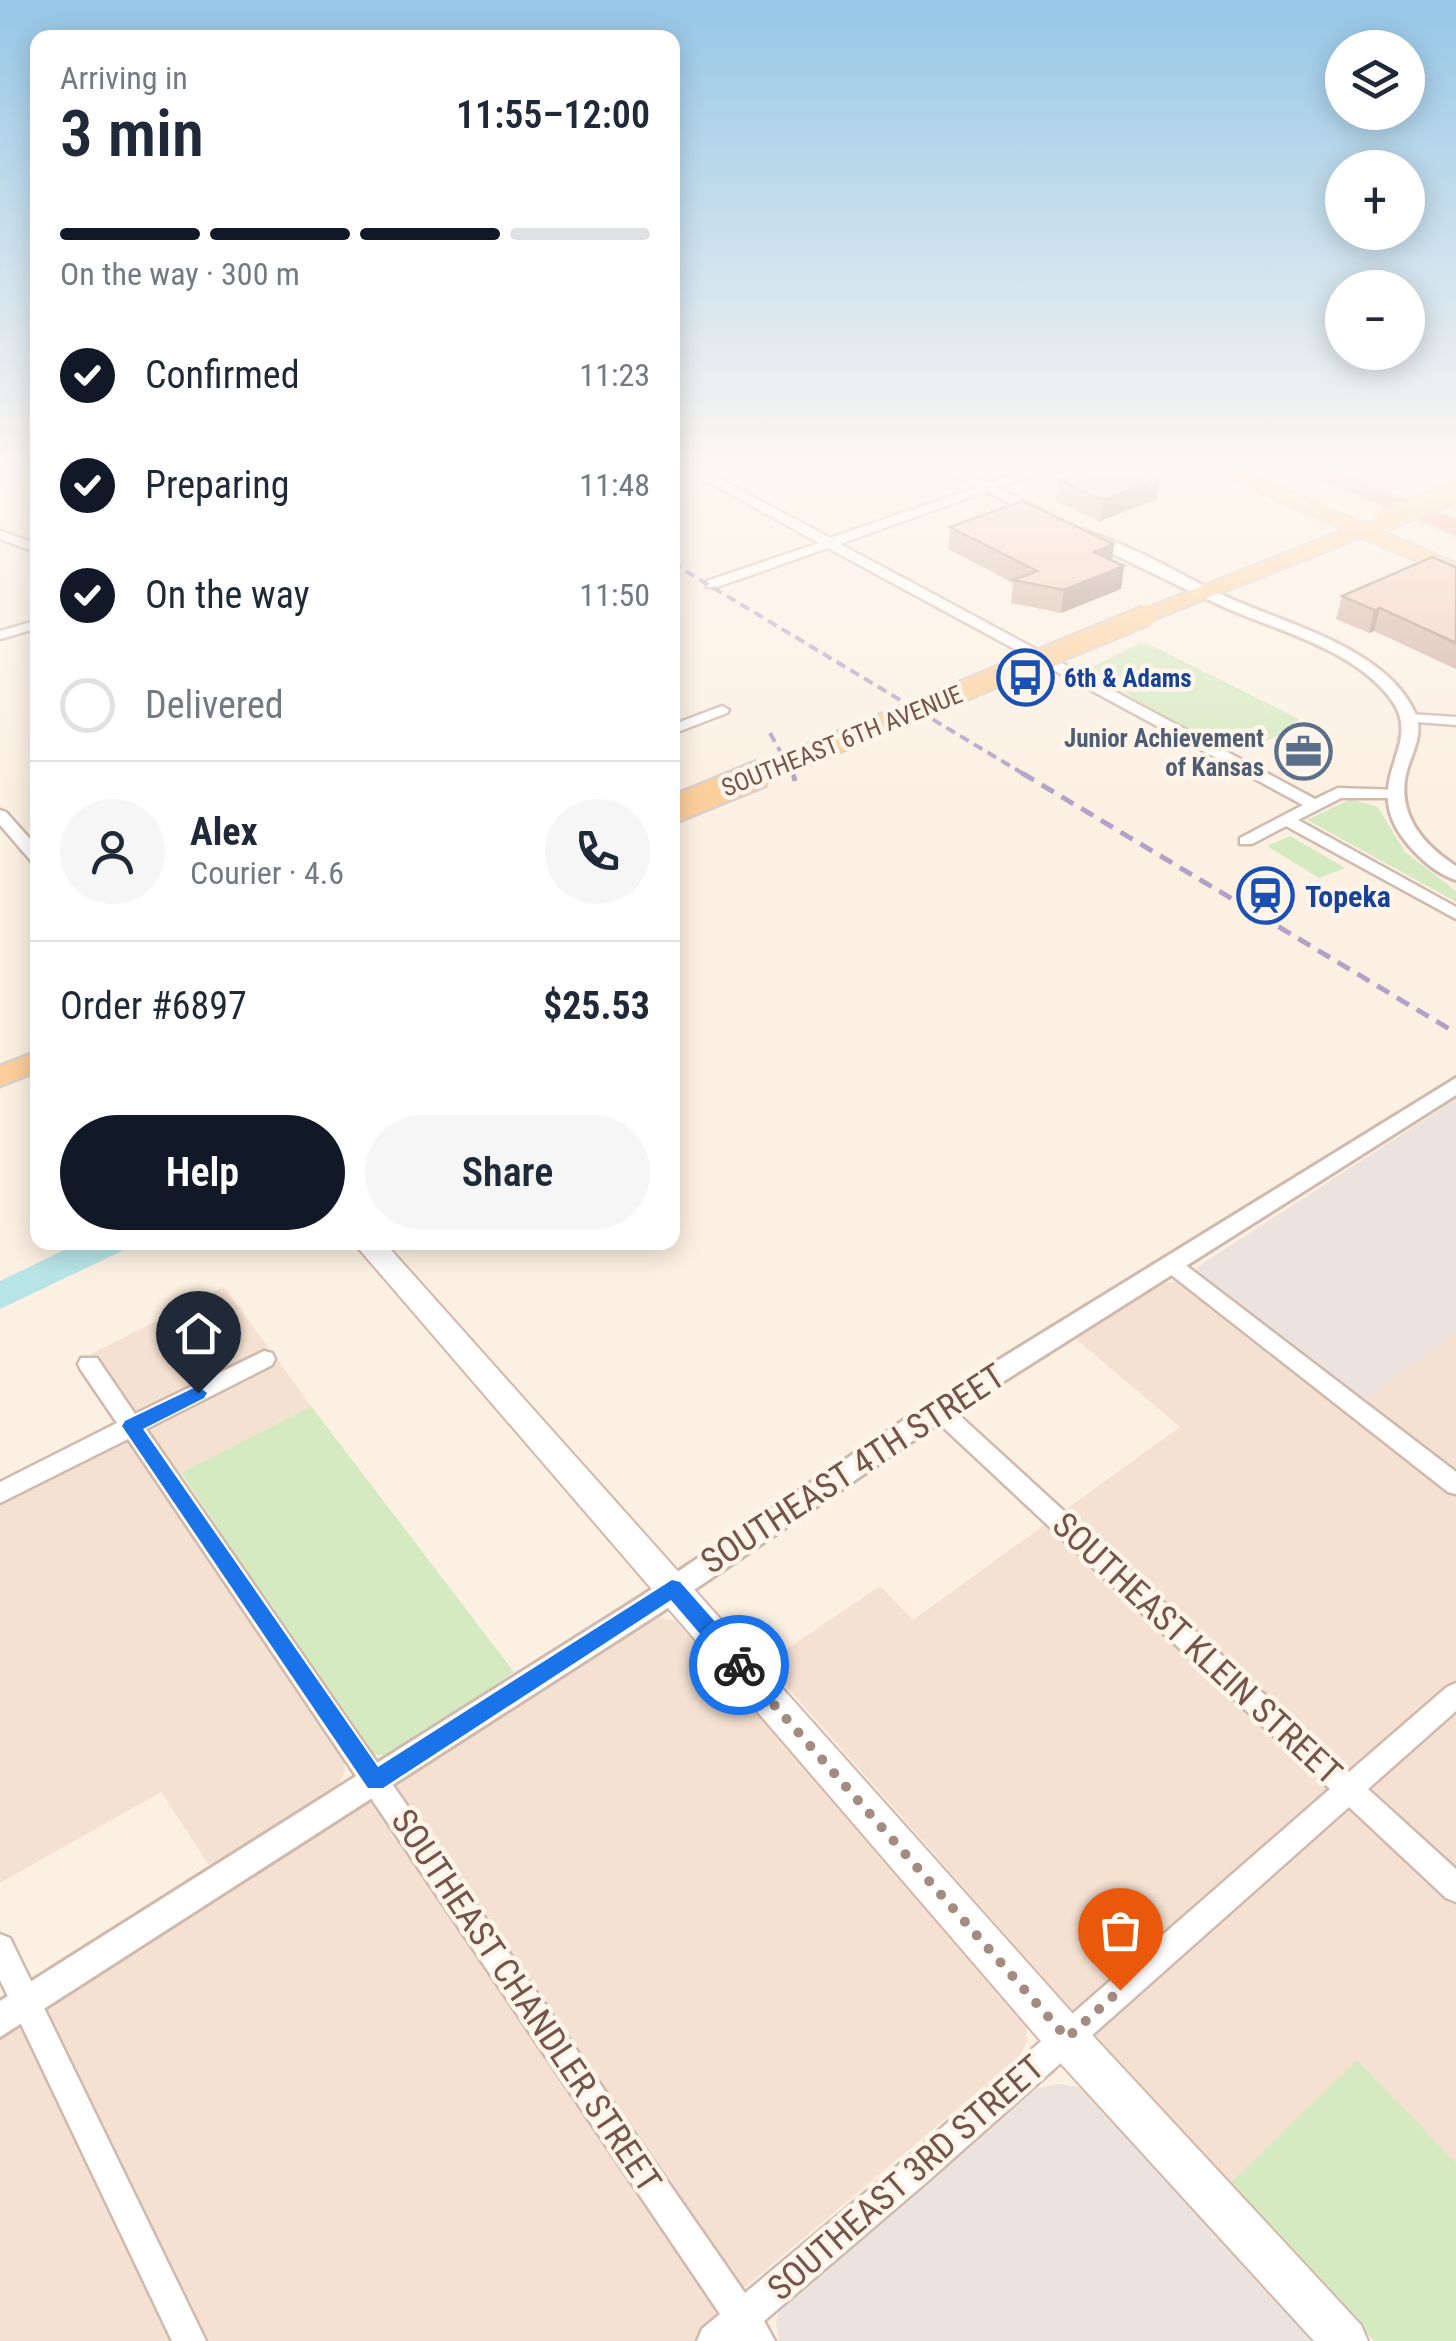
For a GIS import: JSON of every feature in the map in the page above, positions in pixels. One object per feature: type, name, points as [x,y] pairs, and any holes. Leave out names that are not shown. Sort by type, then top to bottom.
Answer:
[{"type":"main road","name":"SOUTHEAST 6TH AVENUE","points":[[680,807],[1245,577]]},
{"type":"main road","points":[[0,1077],[30,1064]]},
{"type":"main road","points":[[0,1094],[30,1083]]},
{"type":"main road","points":[[374,1250],[1067,2038],[1345,2341]]},
{"type":"street","points":[[712,584],[731,577]]},
{"type":"street","points":[[892,577],[1314,804]]},
{"type":"street","points":[[1173,577],[1312,641],[1375,676],[1400,700],[1408,718],[1411,742],[1396,778],[1398,816],[1416,842],[1456,874]]},
{"type":"street","points":[[0,635],[30,626]]},
{"type":"street","points":[[680,727],[722,710]]},
{"type":"street","points":[[1408,718],[1456,721]]},
{"type":"street","points":[[1246,841],[1314,804],[1350,791],[1394,793]]},
{"type":"street","points":[[1284,819],[1456,914]]},
{"type":"street","points":[[3,824],[30,852]]},
{"type":"street","name":"SOUTHEAST 4TH STREET","points":[[0,2020],[375,1781],[939,1410],[1456,1085]]},
{"type":"street","points":[[1172,1264],[1456,1485]]},
{"type":"street","points":[[0,1493],[264,1359]]},
{"type":"street","name":"SOUTHEAST CHANDLER STREET","points":[[89,1364],[750,2329]]},
{"type":"street","name":"SOUTHEAST KLEIN STREET","points":[[939,1410],[1456,1888]]},
{"type":"street","name":"SOUTHEAST 3RD STREET","points":[[714,2341],[750,2329],[1067,2038],[1456,1695]]},
{"type":"street","points":[[0,1948],[188,2341]]},
{"type":"shaded area","points":[[1456,1099],[1456,1332],[1364,1401],[1200,1277],[1196,1268]]},
{"type":"shaded area","points":[[1176,1282],[1350,1411],[1456,1332],[1456,2163],[1357,2061],[1227,2186],[766,1663],[880,1586],[913,1620],[1180,1427],[1076,1339],[1164,1283]]},
{"type":"shaded area","points":[[224,1287],[311,1406],[160,1484],[343,1757],[345,1771],[339,1783],[209,1865],[161,1792],[0,1883],[0,1499],[144,1425],[91,1354]]},
{"type":"shaded area","points":[[653,1616],[676,1621],[1014,2007],[1026,2024],[1027,2041],[1019,2057],[719,2309],[740,2341],[0,2341],[0,2035]]},
{"type":"shaded area","points":[[1058,2084],[1078,2087],[1103,2106],[1315,2341],[779,2341],[776,2324],[780,2307],[1038,2088]]},
{"type":"green space","points":[[1140,643],[1299,719],[1270,740],[1235,747],[1185,727],[1093,675],[1089,669]]},
{"type":"green space","points":[[1351,799],[1378,807],[1405,852],[1456,891],[1456,902],[1307,820]]},
{"type":"green space","points":[[1290,836],[1343,869],[1319,878],[1267,846]]},
{"type":"green space","points":[[311,1406],[514,1672],[389,1755],[374,1755],[362,1743],[181,1473]]},
{"type":"green space","points":[[1357,2060],[1456,2163],[1456,2341],[1374,2341],[1227,2186]]},
{"type":"building","points":[[1020,577],[1096,577],[1064,590],[1013,580]]},
{"type":"building","points":[[1385,577],[1456,577],[1456,643],[1380,608],[1374,610],[1342,596]]},
{"type":"waterway","points":[[0,1296],[95,1250]]},
{"type":"railway","points":[[696,577],[1022,773]]},
{"type":"railway","points":[[770,733],[794,775]]},
{"type":"railway","points":[[1022,773],[1456,1033]]},
{"type":"railway","points":[[1022,773],[1027,776]]},
{"type":"railway","points":[[794,775],[795,781]]},
{"type":"way so far","points":[[739,1665],[1067,2038],[1120,1990]]},
{"type":"place","name":"6th & Adams","points":[[1025,678]]},
{"type":"place","name":"Junior Achievement of Kansas","points":[[1303,752]]},
{"type":"place","name":"Topeka","points":[[1266,896]]},
{"type":"route","points":[[198,1393],[131,1426],[375,1781],[672,1588],[739,1665]]}]
